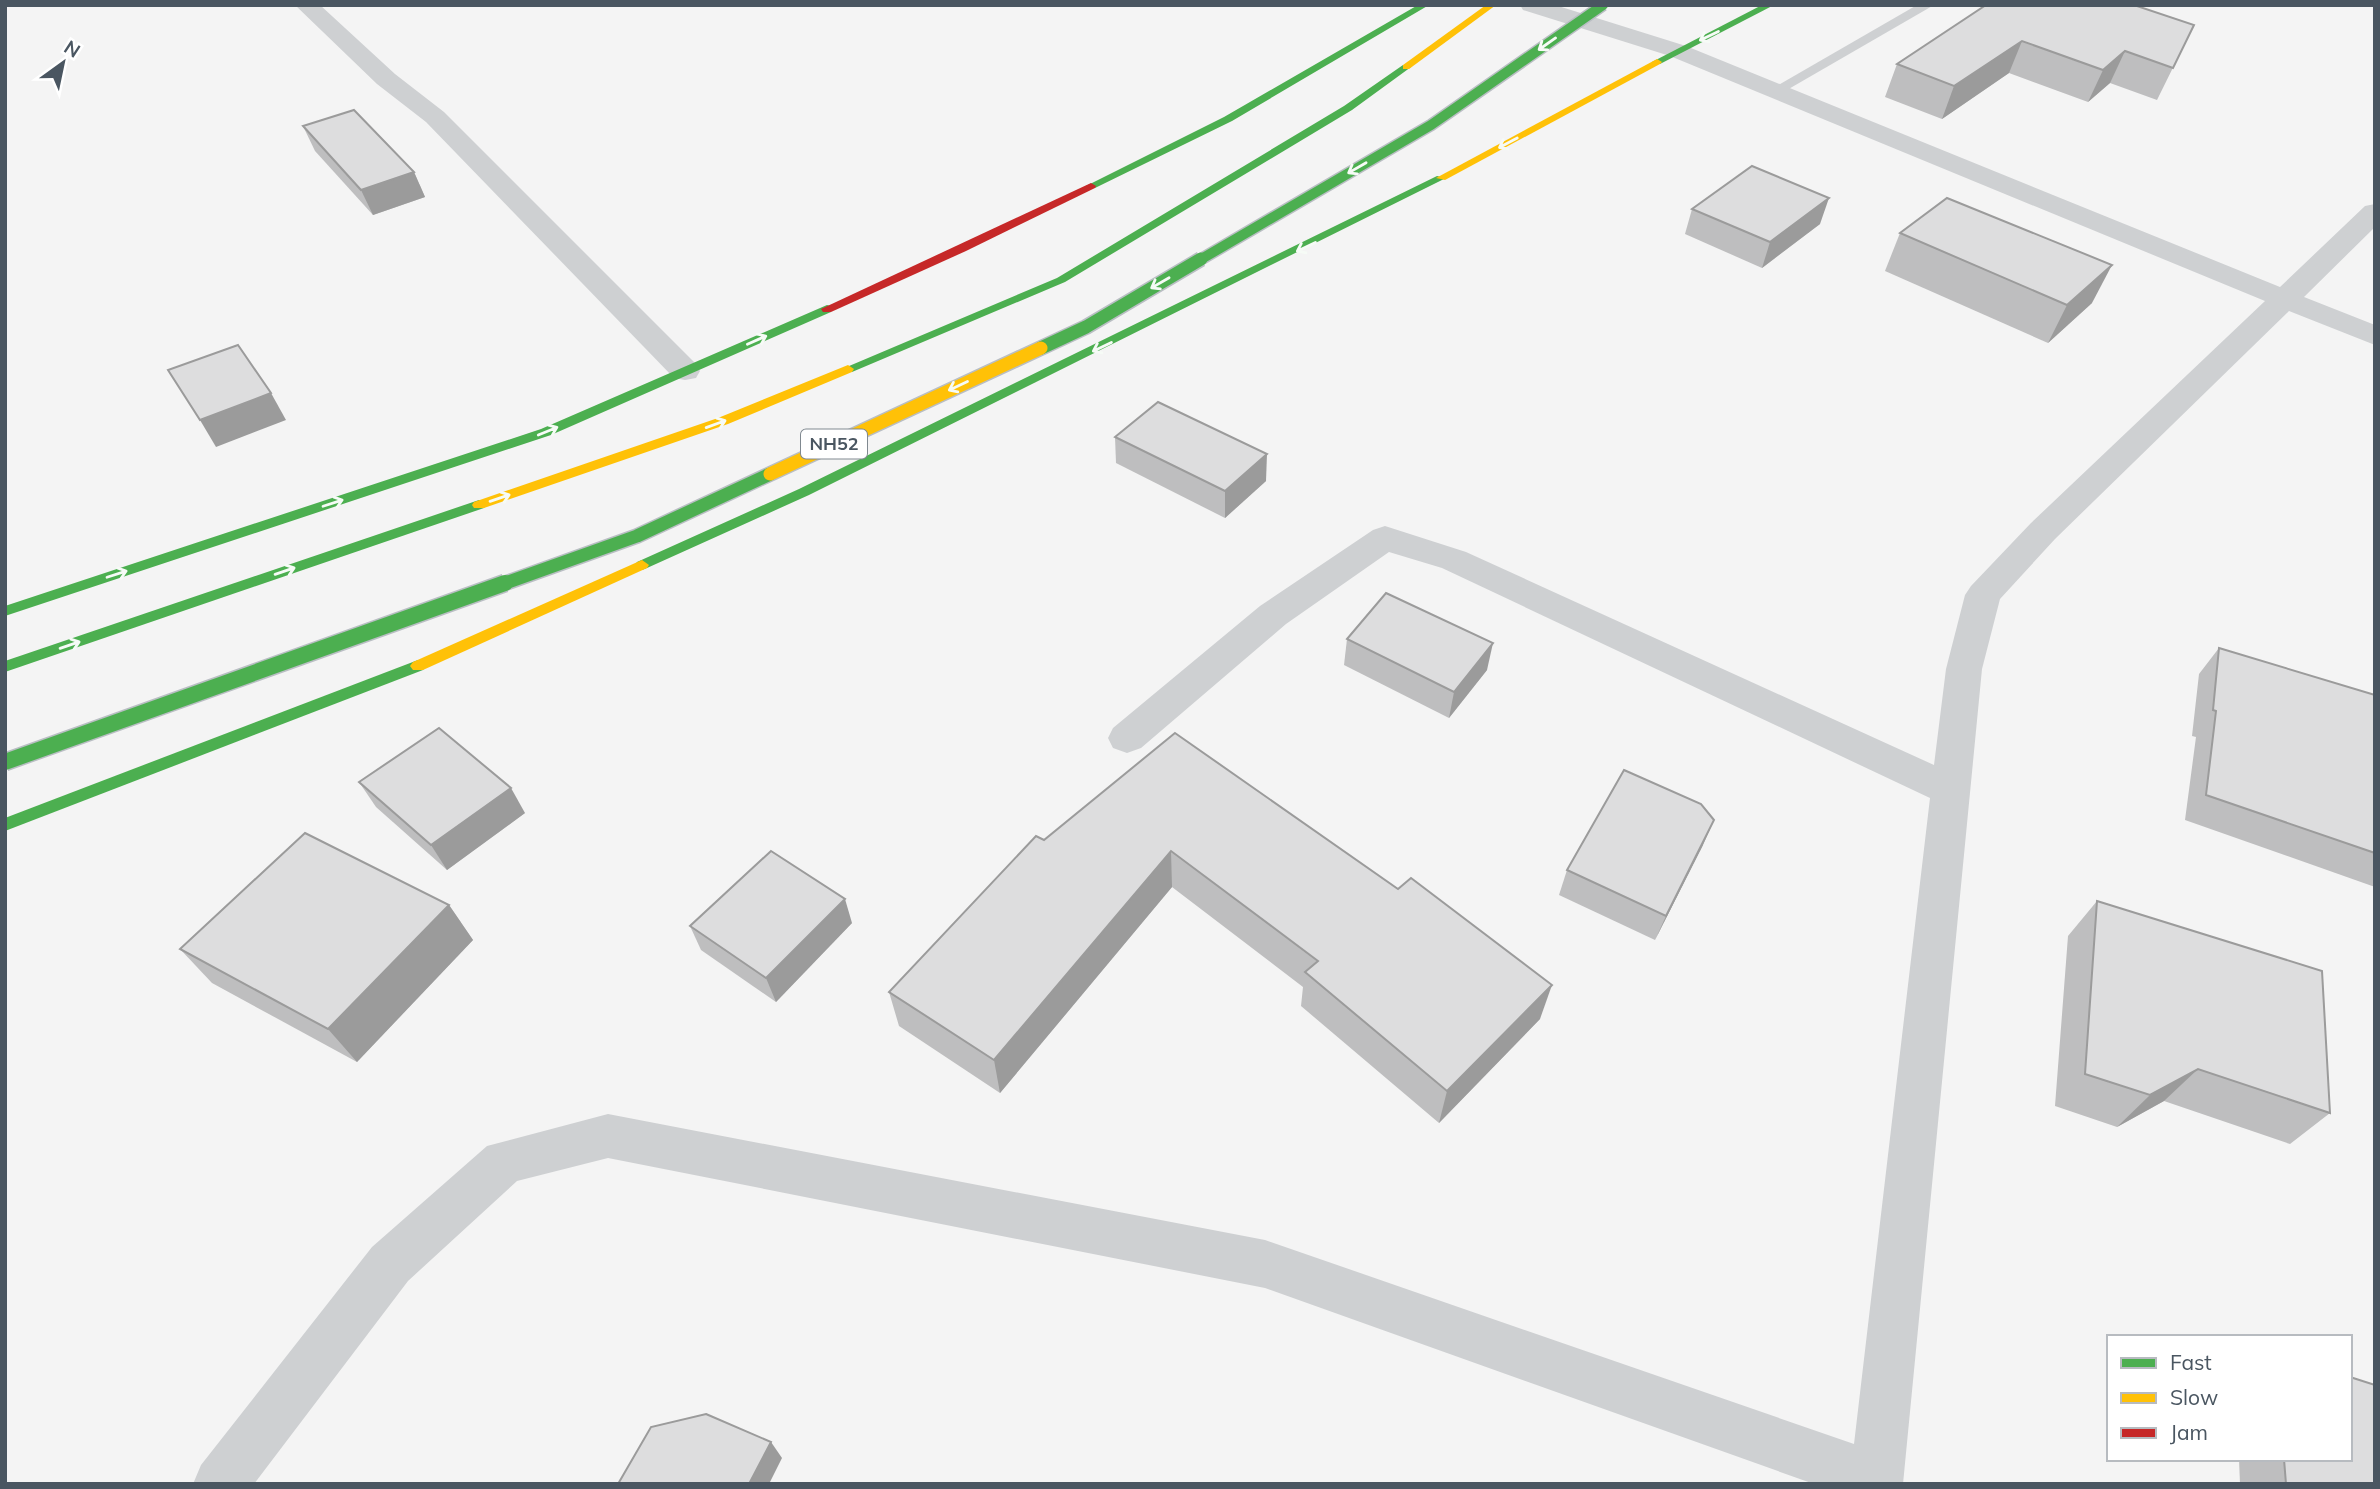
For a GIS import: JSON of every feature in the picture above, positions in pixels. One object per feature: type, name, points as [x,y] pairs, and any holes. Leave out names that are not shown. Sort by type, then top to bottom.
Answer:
[{"type":"main road","points":[[5,611],[546,432],[962,249],[1228,119],[1425,5]]},
{"type":"main road","points":[[5,667],[723,421],[1061,280],[1348,108],[1492,5]]},
{"type":"main road","name":"NH52","points":[[5,762],[637,536],[1073,333],[1431,125],[1603,5]]},
{"type":"main road","points":[[5,825],[436,659],[804,492],[1414,193],[1678,51],[1770,5]]},
{"type":"street","points":[[306,5],[386,79],[435,117],[685,372]]},
{"type":"street","points":[[1531,5],[1678,51],[2375,336]]},
{"type":"street","points":[[220,1484],[390,1264],[504,1162],[608,1136],[1265,1264],[1877,1481],[1964,669],[1983,595],[2043,531],[2375,212]]},
{"type":"street","points":[[1127,738],[1273,615],[1385,538],[1454,560],[1950,790]]},
{"type":"lane","points":[[1775,92],[1927,5]]},
{"type":"building","points":[[1986,5],[2134,5],[2194,25],[2173,68],[2125,51],[2103,70],[2022,41],[1954,86],[1897,64]]},
{"type":"building","points":[[354,110],[414,172],[361,190],[303,126]]},
{"type":"building","points":[[1752,166],[1829,198],[1770,242],[1692,209]]},
{"type":"building","points":[[1947,198],[2112,265],[2067,305],[1900,233]]},
{"type":"building","points":[[238,345],[271,393],[200,420],[168,370]]},
{"type":"building","points":[[1158,402],[1267,454],[1225,491],[1115,437]]},
{"type":"building","points":[[1386,593],[1493,643],[1454,692],[1347,639]]},
{"type":"building","points":[[2219,648],[2375,695],[2375,853],[2206,795],[2216,711],[2213,710]]},
{"type":"building","points":[[439,728],[511,788],[431,845],[359,782]]},
{"type":"building","points":[[1175,733],[1398,889],[1411,878],[1552,985],[1447,1091],[1305,972],[1318,961],[1171,851],[994,1060],[889,992],[1036,836],[1044,840]]},
{"type":"building","points":[[1624,770],[1701,804],[1714,820],[1666,916],[1567,870]]},
{"type":"building","points":[[305,833],[449,905],[328,1029],[180,949]]},
{"type":"building","points":[[771,851],[845,899],[766,978],[690,926]]},
{"type":"building","points":[[2097,901],[2322,971],[2330,1113],[2198,1069],[2150,1095],[2085,1074]]},
{"type":"building","points":[[2352,1378],[2375,1385],[2375,1484],[2286,1484],[2284,1461],[2352,1461]]},
{"type":"building","points":[[706,1414],[771,1442],[749,1484],[618,1484],[651,1427]]},
{"type":"traffic: fast","points":[[1091,186],[1228,119],[1425,5]]},
{"type":"traffic: fast","points":[[1041,348],[1086,327],[1431,125],[1603,5]]},
{"type":"traffic: fast","points":[[1657,62],[1770,5]]},
{"type":"traffic: fast","points":[[848,369],[1061,280],[1348,108],[1406,67]]},
{"type":"traffic: fast","points":[[642,565],[804,492],[1441,178]]},
{"type":"traffic: fast","points":[[5,611],[546,432],[827,309]]},
{"type":"traffic: fast","points":[[5,762],[637,536],[770,474]]},
{"type":"traffic: fast","points":[[5,667],[479,505]]},
{"type":"traffic: fast","points":[[5,825],[418,666]]},
{"type":"traffic: slow","points":[[1406,67],[1492,5]]},
{"type":"traffic: slow","points":[[1441,178],[1657,62]]},
{"type":"traffic: slow","points":[[770,474],[1041,348]]},
{"type":"traffic: slow","points":[[479,505],[723,421],[848,369]]},
{"type":"traffic: slow","points":[[418,666],[642,565]]},
{"type":"traffic: jam","points":[[827,309],[962,249],[1091,186]]}]
